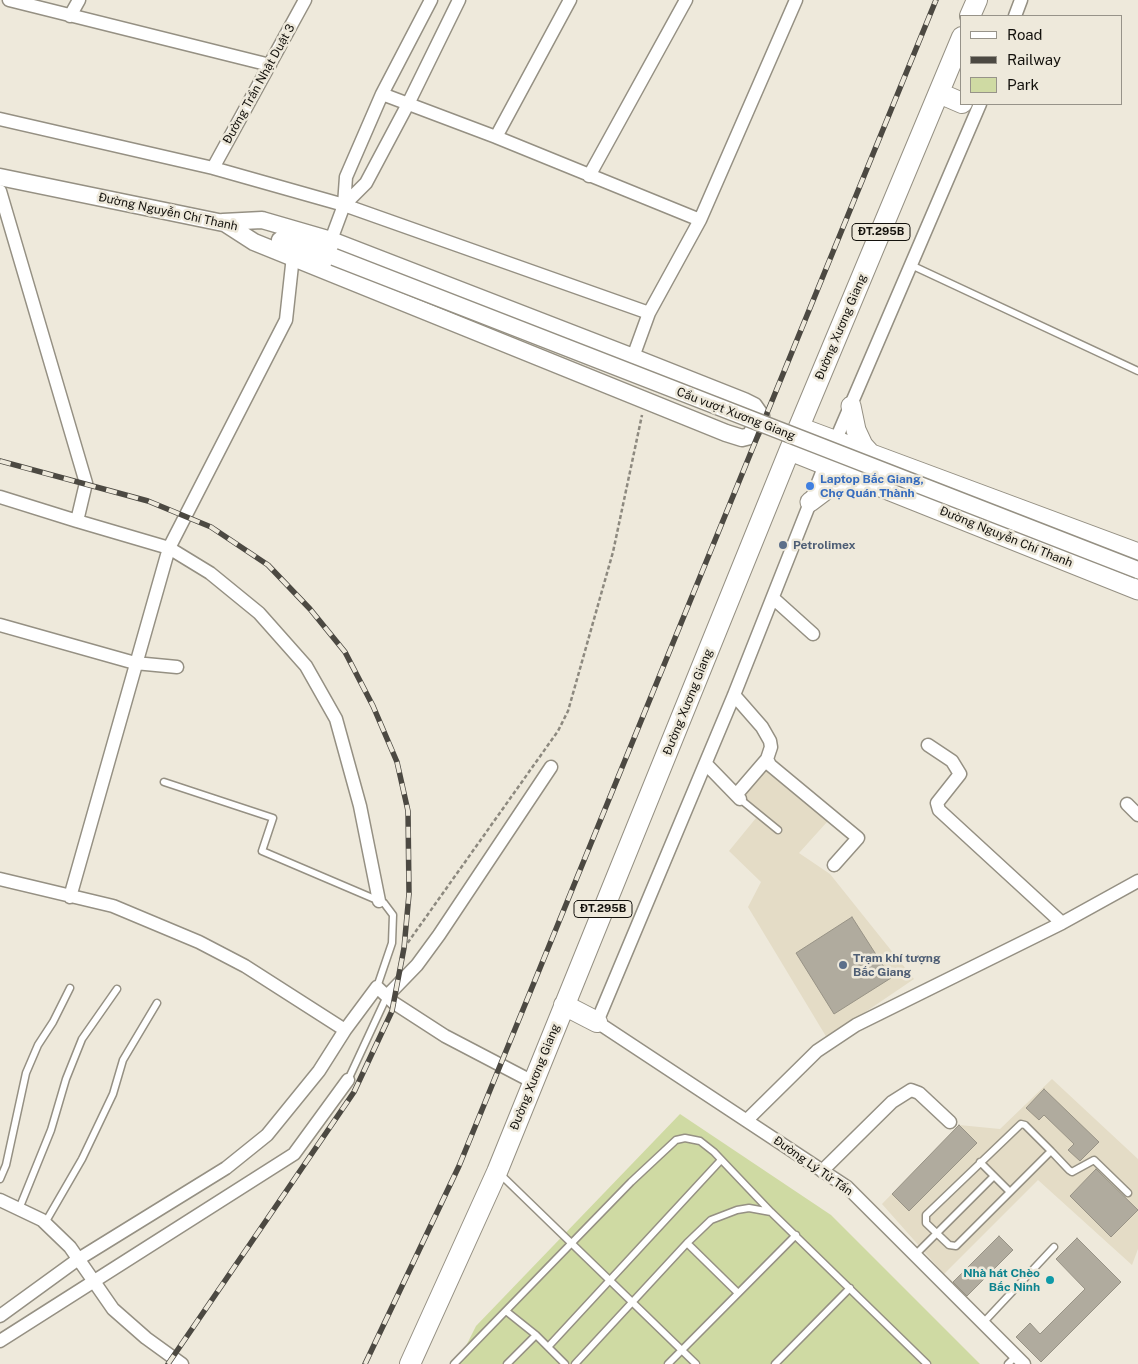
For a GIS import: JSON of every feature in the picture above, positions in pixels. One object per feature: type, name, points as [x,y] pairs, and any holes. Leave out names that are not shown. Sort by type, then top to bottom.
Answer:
[{"type":"main road","points":[[970,15],[977,0]]},
{"type":"main road","name":"Đường Xương Giang","points":[[410,1364],[497,1172],[799,427],[960,42]]},
{"type":"main road","points":[[939,93],[960,101]]},
{"type":"main road","points":[[851,406],[856,430],[867,454]]},
{"type":"main road","points":[[799,427],[1138,554]]},
{"type":"main road","name":"Đường Nguyễn Chí Thanh","points":[[790,451],[1138,590]]},
{"type":"main road","points":[[810,502],[833,487],[857,478],[846,462],[849,455],[867,454]]},
{"type":"main road","points":[[564,1004],[597,1022]]},
{"type":"street","points":[[10,0],[270,65]]},
{"type":"street","points":[[70,16],[79,0]]},
{"type":"street","name":"Đường Trần Nhật Duật 3","points":[[213,168],[305,0]]},
{"type":"street","points":[[331,240],[344,205],[346,177],[382,94],[431,0]]},
{"type":"street","points":[[344,205],[366,182],[408,104],[458,0]]},
{"type":"street","points":[[496,137],[570,0]]},
{"type":"street","points":[[589,176],[686,0]]},
{"type":"street","points":[[617,390],[633,357],[650,313],[700,220],[796,0]]},
{"type":"street","points":[[1015,15],[1022,0]]},
{"type":"street","points":[[382,94],[496,137],[700,220]]},
{"type":"street","points":[[597,1022],[706,764],[825,465],[911,265],[971,105]]},
{"type":"street","points":[[0,119],[213,168],[344,205],[650,313]]},
{"type":"street","name":"Đường Nguyễn Chí Thanh","points":[[0,177],[223,222],[334,257]]},
{"type":"street","points":[[0,191],[86,483],[77,521]]},
{"type":"street","points":[[262,220],[331,240],[744,401],[754,406],[761,416],[750,436],[742,438],[645,402],[293,256],[254,242],[223,222],[262,220]]},
{"type":"street","points":[[70,897],[169,548],[286,320],[293,256]]},
{"type":"street","name":"Cầu vượt Xương Giang","points":[[334,257],[1138,570]]},
{"type":"street","points":[[0,497],[169,548],[210,573],[259,613],[306,666],[336,719],[360,806],[379,901]]},
{"type":"street","points":[[772,598],[813,634]]},
{"type":"street","points":[[0,625],[135,663],[177,667]]},
{"type":"street","points":[[706,764],[738,797],[767,759],[771,747],[770,741],[762,726],[734,695]]},
{"type":"street","points":[[928,744],[952,760],[960,774],[937,803],[939,810],[1062,923]]},
{"type":"street","points":[[767,759],[778,774],[858,838],[834,865]]},
{"type":"street","points":[[387,996],[417,965],[551,767]]},
{"type":"street","points":[[1127,804],[1138,815]]},
{"type":"street","points":[[0,879],[113,906],[199,942],[245,966],[344,1030]]},
{"type":"street","points":[[747,1120],[817,1051],[856,1025],[1062,923],[1138,882]]},
{"type":"street","points":[[0,1316],[77,1260],[226,1168],[267,1135],[319,1071],[344,1030],[377,987],[394,1003],[445,1036],[533,1082]]},
{"type":"street","name":"Đường Lý Tử Tấn","points":[[597,1022],[847,1187],[983,1323],[1016,1361]]},
{"type":"street","points":[[0,1341],[294,1154],[348,1080]]},
{"type":"street","points":[[822,1171],[892,1102],[911,1090],[919,1093],[950,1122]]},
{"type":"street","points":[[0,1200],[45,1223],[70,1247],[77,1260],[113,1308],[166,1359],[182,1364]]},
{"type":"lane","points":[[911,265],[1138,371]]},
{"type":"lane","points":[[164,782],[273,818],[262,851],[384,903],[392,915],[392,943],[377,987]]},
{"type":"lane","points":[[738,797],[778,830]]},
{"type":"lane","points":[[0,1179],[6,1165],[26,1074],[38,1044],[53,1022],[70,988]]},
{"type":"lane","points":[[19,1209],[51,1130],[66,1079],[82,1039],[117,989]]},
{"type":"lane","points":[[348,1080],[387,996]]},
{"type":"lane","points":[[45,1223],[82,1159],[112,1094],[124,1060],[156,1003]]},
{"type":"lane","points":[[1051,1151],[956,1246],[949,1245],[926,1223],[926,1215],[1021,1124],[1025,1125],[1051,1151],[1072,1172],[1094,1160],[1128,1193]]},
{"type":"lane","points":[[454,1364],[676,1140],[685,1138],[700,1141],[721,1160],[771,1212],[927,1364]]},
{"type":"lane","points":[[548,1347],[721,1160]]},
{"type":"lane","points":[[980,1162],[1010,1192]]},
{"type":"lane","points":[[497,1172],[696,1364]]},
{"type":"lane","points":[[914,1256],[994,1176]]},
{"type":"lane","points":[[575,1364],[687,1243],[711,1220],[728,1212],[749,1208],[771,1212]]},
{"type":"lane","points":[[668,1364],[796,1235]]},
{"type":"lane","points":[[687,1243],[738,1294]]},
{"type":"lane","points":[[983,1323],[1054,1247]]},
{"type":"lane","points":[[775,1364],[850,1288]]},
{"type":"lane","points":[[506,1311],[536,1334],[565,1364]]},
{"type":"lane","points":[[507,1364],[536,1334]]},
{"type":"path","points":[[404,948],[558,731],[568,711],[612,552],[645,402]]},
{"type":"shaded area","points":[[778,763],[836,812],[799,853],[830,874],[914,979],[827,1038],[748,907],[761,882],[729,851],[756,818],[736,797],[764,765]]},
{"type":"shaded area","points":[[1052,1079],[1138,1159],[1138,1249],[1132,1265],[1038,1180],[944,1274],[882,1204],[959,1125],[1000,1129]]},
{"type":"green space","points":[[680,1114],[831,1215],[980,1364],[457,1364],[476,1326]]},
{"type":"building","name":"Trạm khí tượng Bắc Giang","points":[[852,917],[891,978],[834,1014],[796,953]]},
{"type":"building","points":[[1044,1089],[1099,1142],[1080,1161],[1068,1150],[1074,1144],[1044,1115],[1039,1120],[1026,1108]]},
{"type":"building","points":[[959,1125],[977,1143],[909,1211],[892,1194]]},
{"type":"building","points":[[1096,1169],[1138,1210],[1111,1237],[1070,1196]]},
{"type":"building","points":[[999,1236],[1013,1250],[967,1296],[953,1282]]},
{"type":"building","points":[[1077,1238],[1121,1282],[1041,1362],[1016,1337],[1030,1323],[1040,1334],[1085,1289],[1056,1259]]},
{"type":"railway","points":[[365,1364],[459,1166],[936,0]]},
{"type":"railway","points":[[0,461],[148,501],[211,527],[268,565],[310,609],[345,652],[373,706],[397,762],[408,811],[409,894],[404,948],[392,1011],[354,1092],[168,1364]]},
{"type":"place","name":"Laptop Bắc Giang, Chợ Quán Thành","points":[[810,486]]},
{"type":"place","name":"Petrolimex","points":[[783,545]]},
{"type":"place","name":"Trạm khí tượng Bắc Giang","points":[[843,965]]},
{"type":"place","name":"Nhà hát Chèo Bắc Ninh","points":[[1050,1280]]}]
